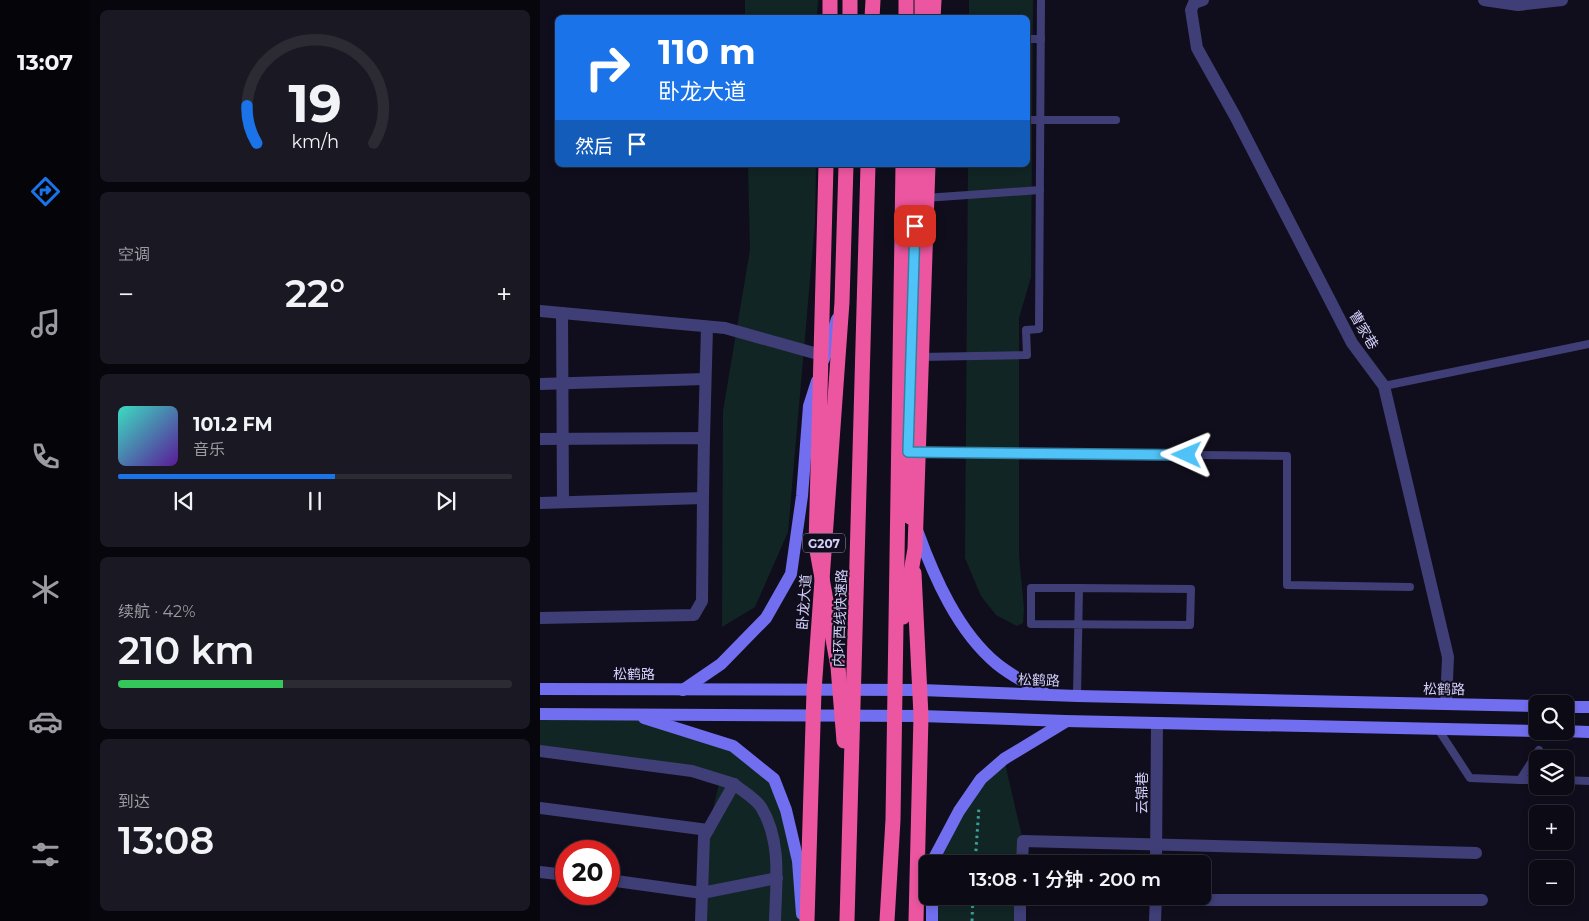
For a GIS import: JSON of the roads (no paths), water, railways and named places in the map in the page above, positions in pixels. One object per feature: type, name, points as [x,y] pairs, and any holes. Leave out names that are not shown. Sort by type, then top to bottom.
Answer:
[{"type":"highway","points":[[830,0],[830,15]]},
{"type":"highway","points":[[850,0],[850,15]]},
{"type":"highway","points":[[872,15],[873,0]]},
{"type":"highway","points":[[906,0],[906,15]]},
{"type":"highway","points":[[922,0],[922,15]]},
{"type":"highway","points":[[933,15],[934,0]]},
{"type":"highway","points":[[826,167],[816,545],[838,667],[850,820]]},
{"type":"highway","name":"卧龙大道","points":[[805,921],[814,691],[842,302],[846,167]]},
{"type":"highway","name":"内环西线快速路","points":[[847,921],[868,167]]},
{"type":"highway","points":[[887,921],[892,820],[903,167]]},
{"type":"highway","points":[[916,921],[922,716],[908,452],[917,167]]},
{"type":"highway","points":[[892,820],[894,671],[915,549],[928,167]]},
{"type":"main road","points":[[683,690],[722,664],[766,618],[791,574],[802,496],[809,406],[842,302]]},
{"type":"main road","points":[[908,469],[909,509],[933,570],[961,624],[979,647],[996,663],[1015,677],[1048,695]]},
{"type":"main road","name":"松鹤路","points":[[540,690],[920,690],[1078,696],[1529,706]]},
{"type":"main road","points":[[1574,707],[1589,707]]},
{"type":"main road","points":[[630,713],[734,746],[774,779],[786,810],[798,861],[800,897],[805,921]]},
{"type":"main road","points":[[540,714],[922,716],[1065,721],[1529,731]]},
{"type":"main road","points":[[936,855],[959,811],[981,779],[1004,759],[1065,721]]},
{"type":"main road","points":[[1574,731],[1589,732]]},
{"type":"main road","points":[[932,905],[932,921]]},
{"type":"street","name":"曹家巷","points":[[1203,0],[1194,2],[1191,10],[1197,48],[1352,343],[1384,386],[1448,657],[1446,704]]},
{"type":"street","points":[[1484,0],[1518,5],[1562,0]]},
{"type":"street","points":[[540,311],[726,328],[825,356]]},
{"type":"street","points":[[562,313],[564,502]]},
{"type":"street","points":[[540,618],[694,615],[702,601],[707,327]]},
{"type":"street","points":[[540,384],[705,379]]},
{"type":"street","points":[[540,439],[704,438]]},
{"type":"street","points":[[540,503],[703,498]]},
{"type":"street","name":"云锦巷","points":[[1156,855],[1157,723]]},
{"type":"street","points":[[540,751],[692,771],[734,784],[760,806],[774,838],[777,878],[775,921]]},
{"type":"street","points":[[701,921],[704,837],[734,784]]},
{"type":"street","points":[[540,808],[708,830]]},
{"type":"street","points":[[1022,855],[1023,841],[1476,853]]},
{"type":"street","points":[[540,872],[555,874]]},
{"type":"street","points":[[620,882],[702,893],[777,878]]},
{"type":"street","points":[[1211,898],[1482,900]]},
{"type":"street","points":[[1020,921],[1021,905]]},
{"type":"street","points":[[1156,905],[1156,921]]},
{"type":"lane","points":[[911,357],[1027,356],[1026,330],[1039,328],[1041,0]]},
{"type":"lane","points":[[1030,39],[1041,39]]},
{"type":"lane","points":[[1030,120],[1116,120]]},
{"type":"lane","points":[[916,198],[1040,190]]},
{"type":"lane","points":[[1384,386],[1589,344]]},
{"type":"lane","points":[[908,452],[1287,456],[1287,585],[1410,587]]},
{"type":"lane","points":[[1031,588],[1079,588],[1191,589],[1190,625],[1031,624],[1031,588]]},
{"type":"lane","points":[[1078,696],[1079,588]]},
{"type":"lane","points":[[1438,729],[1470,778],[1529,780]]},
{"type":"lane","points":[[1520,780],[1529,766]]},
{"type":"lane","points":[[1574,780],[1589,781]]}]
